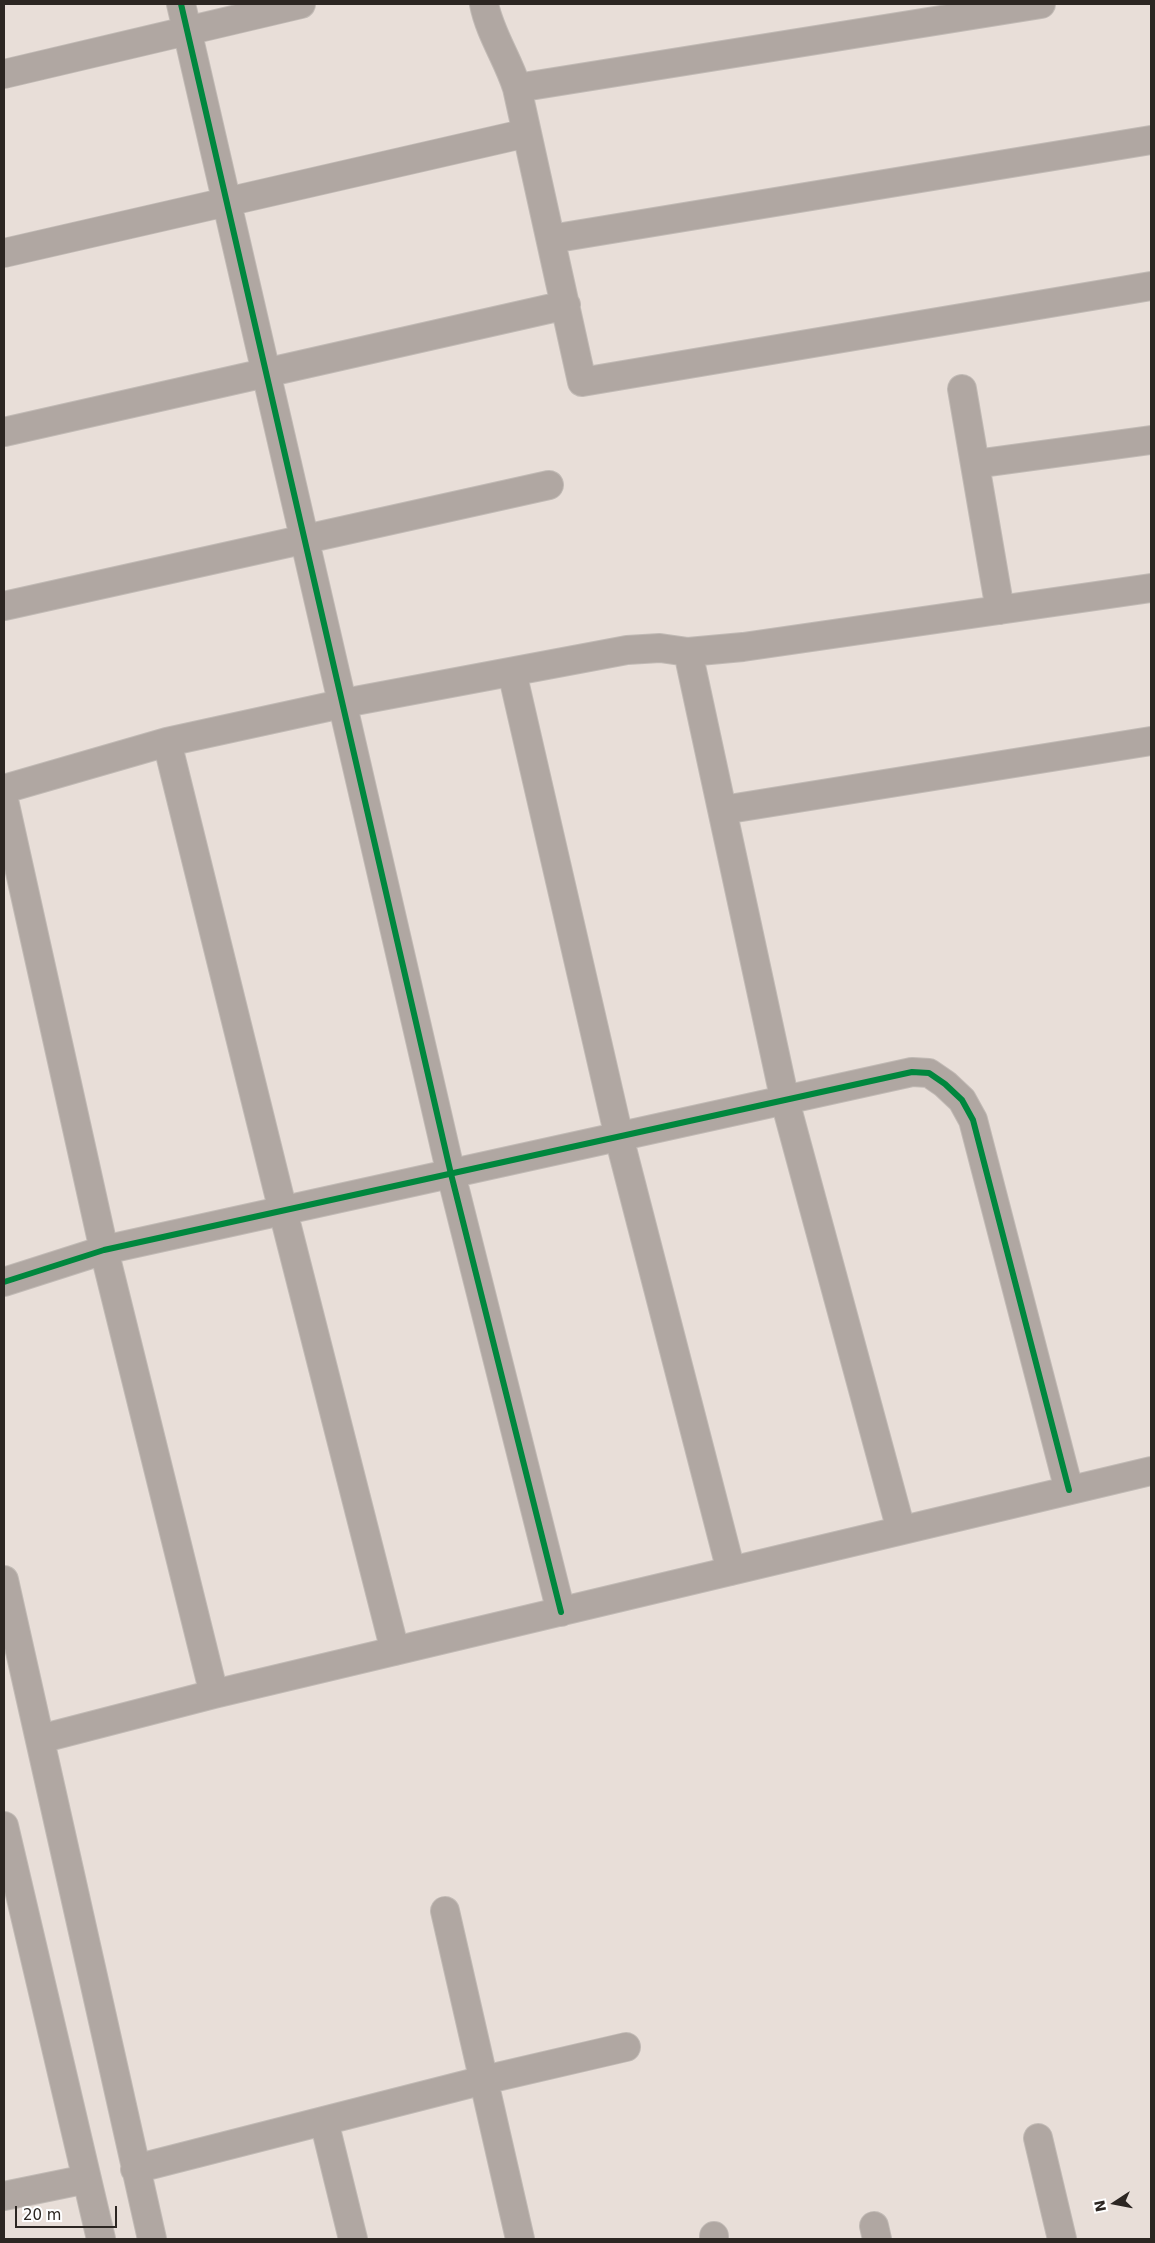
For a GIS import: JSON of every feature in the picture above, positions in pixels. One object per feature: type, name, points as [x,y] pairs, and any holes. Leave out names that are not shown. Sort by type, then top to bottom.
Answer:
[{"type":"street","points":[[181,4],[451,1174],[561,1612]]},
{"type":"street","points":[[4,74],[301,4]]},
{"type":"street","points":[[484,4],[495,37],[510,64],[517,88],[582,382],[1151,286]]},
{"type":"street","points":[[517,88],[1041,4]]},
{"type":"street","points":[[4,253],[527,133]]},
{"type":"street","points":[[551,239],[1151,140]]},
{"type":"street","points":[[4,432],[566,305]]},
{"type":"street","points":[[962,390],[1000,610]]},
{"type":"street","points":[[975,464],[1151,440]]},
{"type":"street","points":[[4,606],[549,485]]},
{"type":"street","points":[[4,789],[167,742],[343,704],[628,650],[660,648],[688,652],[743,648],[1151,588]]},
{"type":"street","points":[[688,652],[786,1100],[901,1530]]},
{"type":"street","points":[[512,672],[619,1137],[731,1572]]},
{"type":"street","points":[[723,810],[1151,741]]},
{"type":"street","points":[[167,742],[283,1211],[395,1651]]},
{"type":"street","points":[[4,800],[104,1250],[214,1694]]},
{"type":"street","points":[[4,1282],[104,1250],[912,1072],[930,1072],[962,1100],[973,1120],[1069,1490]]},
{"type":"street","points":[[40,1739],[214,1694],[1151,1472]]},
{"type":"street","points":[[4,1580],[152,2239]]},
{"type":"street","points":[[4,1826],[101,2239]]},
{"type":"street","points":[[445,1911],[520,2239]]},
{"type":"street","points":[[135,2169],[484,2080],[626,2047]]},
{"type":"street","points":[[324,2121],[353,2239]]},
{"type":"street","points":[[1038,2138],[1062,2239]]},
{"type":"street","points":[[4,2196],[87,2179]]},
{"type":"cycle path","points":[[181,4],[451,1174],[561,1612]]},
{"type":"cycle path","points":[[4,1282],[104,1250],[912,1072],[929,1073],[945,1084],[962,1100],[973,1120],[1069,1490]]}]
